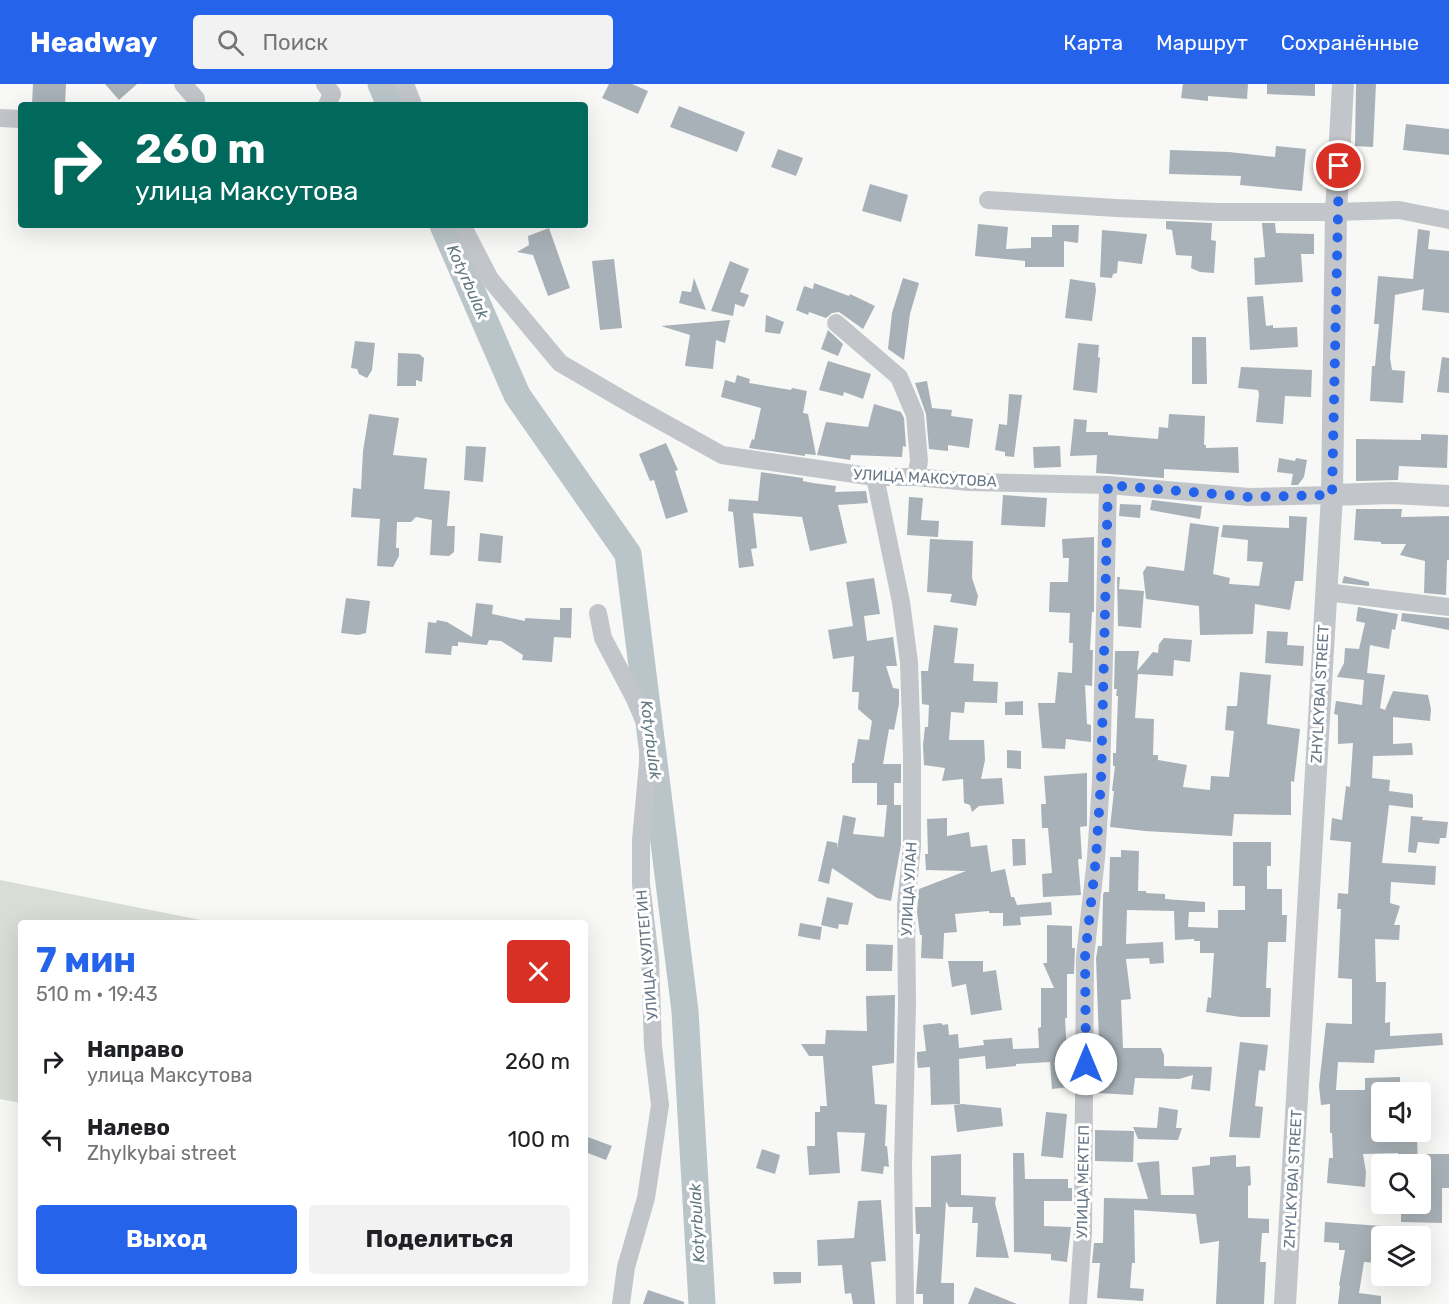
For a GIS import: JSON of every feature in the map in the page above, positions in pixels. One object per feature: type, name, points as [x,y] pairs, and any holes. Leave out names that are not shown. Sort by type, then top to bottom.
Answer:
[{"type":"street","points":[[183,84],[196,102]]},
{"type":"street","points":[[325,84],[332,94],[328,102]]},
{"type":"street","points":[[405,84],[412,102]]},
{"type":"street","name":"ZHYLKYBAI STREET","points":[[1286,1304],[1332,495],[1336,213],[1343,84]]},
{"type":"street","points":[[0,118],[18,119]]},
{"type":"street","points":[[988,200],[1127,209],[1336,213],[1399,210],[1449,220]]},
{"type":"street","name":"УЛИЦА МАКСУТОВА","points":[[464,228],[490,279],[560,363],[723,455],[875,477],[1108,485],[1249,497],[1392,492],[1449,495]]},
{"type":"street","points":[[836,323],[899,377],[915,415],[919,461],[916,477]]},
{"type":"street","name":"УЛИЦА УЛАН","points":[[875,477],[901,602],[909,674],[912,835],[906,905],[907,1005],[903,1166],[905,1304]]},
{"type":"street","name":"УЛИЦА МЕКТЕП","points":[[1078,1304],[1083,1232],[1085,957],[1096,858],[1101,781],[1108,485]]},
{"type":"street","points":[[1326,592],[1449,607]]},
{"type":"street","name":"УЛИЦА КУЛТЕГИН","points":[[598,613],[603,638],[635,699],[648,730],[648,763],[641,840],[641,884],[650,958],[653,1046],[660,1105],[646,1198],[626,1267],[621,1304]]},
{"type":"shaded area","points":[[0,880],[201,920],[18,920],[18,1102],[0,1099]]},
{"type":"building","points":[[33,84],[66,84],[65,102],[32,102]]},
{"type":"building","points":[[105,84],[137,84],[119,100]]},
{"type":"building","points":[[609,84],[632,84],[648,91],[638,114],[602,98]]},
{"type":"building","points":[[1183,84],[1248,84],[1247,99],[1208,96],[1208,101],[1181,98]]},
{"type":"building","points":[[1267,84],[1315,84],[1315,96],[1267,94]]},
{"type":"building","points":[[1356,84],[1376,84],[1373,147],[1355,146]]},
{"type":"building","points":[[679,106],[745,132],[737,152],[670,127]]},
{"type":"building","points":[[1406,124],[1449,129],[1449,155],[1403,150]]},
{"type":"building","points":[[1276,146],[1306,149],[1302,191],[1240,185],[1241,176],[1169,174],[1170,150],[1229,152],[1275,157]]},
{"type":"building","points":[[778,149],[803,158],[796,176],[771,167]]},
{"type":"building","points":[[870,184],[908,195],[901,222],[862,211]]},
{"type":"building","points":[[1166,221],[1212,223],[1211,240],[1216,241],[1214,273],[1200,272],[1191,268],[1192,256],[1176,255],[1172,230],[1166,229]]},
{"type":"building","points":[[1262,223],[1275,223],[1276,233],[1314,234],[1314,254],[1301,254],[1303,282],[1255,285],[1254,258],[1265,257]]},
{"type":"building","points":[[978,224],[1008,227],[1006,249],[1031,248],[1031,237],[1052,237],[1052,225],[1079,225],[1078,243],[1064,241],[1064,267],[1025,267],[1025,261],[975,256]]},
{"type":"building","points":[[549,228],[570,288],[548,296],[533,255],[517,252],[529,245],[528,236]]},
{"type":"building","points":[[1418,229],[1430,231],[1428,249],[1449,251],[1449,313],[1422,310],[1424,289],[1395,295],[1390,358],[1392,370],[1405,371],[1403,403],[1370,401],[1372,366],[1375,366],[1379,324],[1374,324],[1378,276],[1413,279]]},
{"type":"building","points":[[1102,230],[1147,234],[1142,264],[1118,261],[1117,273],[1113,274],[1112,278],[1100,277]]},
{"type":"building","points":[[614,259],[622,328],[600,330],[592,261]]},
{"type":"building","points":[[730,261],[749,269],[740,292],[749,295],[744,307],[735,304],[733,316],[711,311]]},
{"type":"building","points":[[694,278],[706,310],[679,303],[682,291],[691,292]]},
{"type":"building","points":[[903,278],[919,283],[910,314],[904,360],[888,349],[892,313]]},
{"type":"building","points":[[1070,279],[1095,283],[1092,321],[1065,318]]},
{"type":"building","points":[[814,283],[849,296],[850,294],[875,306],[863,329],[839,312],[832,313],[826,318],[796,310],[804,286],[813,289]]},
{"type":"building","points":[[1263,296],[1266,326],[1297,327],[1298,347],[1250,350],[1247,297]]},
{"type":"building","points":[[766,315],[784,322],[780,334],[765,332]]},
{"type":"building","points":[[730,320],[725,343],[716,340],[713,369],[685,366],[690,335],[661,326]]},
{"type":"building","points":[[828,330],[843,344],[838,356],[821,349]]},
{"type":"building","points":[[1192,337],[1206,337],[1207,384],[1192,384]]},
{"type":"building","points":[[355,341],[375,343],[372,370],[367,378],[359,374],[357,369],[351,368]]},
{"type":"building","points":[[1078,343],[1099,345],[1097,393],[1073,390]]},
{"type":"building","points":[[398,353],[419,354],[424,358],[422,382],[416,380],[416,386],[397,386]]},
{"type":"building","points":[[1442,357],[1449,358],[1449,393],[1437,392]]},
{"type":"building","points":[[828,361],[871,374],[863,399],[844,392],[843,396],[819,390]]},
{"type":"building","points":[[1241,367],[1312,370],[1311,397],[1285,396],[1283,424],[1256,422],[1258,390],[1238,388]]},
{"type":"building","points":[[737,375],[750,379],[749,383],[807,391],[803,413],[808,414],[816,455],[805,454],[805,456],[749,448],[752,439],[754,440],[761,408],[721,397],[725,380],[735,383]]},
{"type":"building","points":[[927,381],[932,408],[952,410],[951,416],[973,419],[969,448],[948,445],[948,451],[929,449],[926,414],[915,383]]},
{"type":"building","points":[[1009,394],[1022,395],[1014,457],[1005,456],[1005,452],[995,450],[999,424],[1007,425]]},
{"type":"building","points":[[874,404],[901,412],[904,418],[906,447],[903,446],[902,457],[851,455],[850,460],[817,455],[826,422],[868,427]]},
{"type":"building","points":[[369,414],[399,418],[393,455],[427,458],[424,489],[450,491],[447,526],[455,526],[454,552],[449,556],[430,555],[432,520],[416,517],[411,522],[397,522],[396,548],[399,548],[399,556],[393,567],[377,566],[380,519],[351,517],[353,488],[361,489],[363,451]]},
{"type":"building","points":[[1169,414],[1205,416],[1204,445],[1206,448],[1238,447],[1239,473],[1164,469],[1164,478],[1096,473],[1097,455],[1070,456],[1074,419],[1087,420],[1086,432],[1108,432],[1108,435],[1158,439],[1159,427],[1168,428]]},
{"type":"building","points":[[1421,434],[1448,435],[1447,468],[1399,466],[1398,480],[1356,481],[1356,439],[1421,440]]},
{"type":"building","points":[[666,443],[678,470],[675,471],[688,512],[666,519],[654,480],[650,481],[639,454]]},
{"type":"building","points":[[466,446],[486,447],[483,482],[464,480]]},
{"type":"building","points":[[1060,446],[1061,467],[1034,468],[1033,447]]},
{"type":"building","points":[[1279,458],[1295,461],[1296,458],[1307,460],[1304,477],[1298,485],[1291,485],[1293,474],[1277,472]]},
{"type":"building","points":[[761,472],[803,478],[803,481],[836,486],[835,492],[866,491],[868,503],[838,505],[847,543],[810,551],[802,517],[753,513],[757,548],[751,549],[754,566],[739,568],[733,512],[728,511],[729,499],[758,501]]},
{"type":"building","points":[[1003,495],[1047,498],[1045,527],[1001,525]]},
{"type":"building","points":[[909,497],[923,498],[921,520],[939,521],[938,537],[907,535]]},
{"type":"building","points":[[1152,500],[1202,506],[1200,519],[1150,510]]},
{"type":"building","points":[[1120,504],[1141,505],[1140,518],[1119,516]]},
{"type":"building","points":[[1356,509],[1402,509],[1401,517],[1449,516],[1446,595],[1424,593],[1425,561],[1400,555],[1406,544],[1381,544],[1381,542],[1354,540]]},
{"type":"building","points":[[1289,516],[1307,517],[1303,581],[1295,581],[1290,610],[1255,604],[1253,634],[1200,635],[1199,606],[1146,599],[1143,572],[1147,566],[1184,571],[1190,523],[1219,527],[1213,574],[1230,578],[1229,584],[1259,586],[1263,562],[1247,561],[1248,540],[1221,537],[1223,525],[1289,528]]},
{"type":"building","points":[[480,533],[503,536],[501,563],[478,561]]},
{"type":"building","points":[[1094,537],[1094,612],[1092,612],[1090,650],[1093,650],[1092,686],[1085,685],[1087,724],[1091,725],[1091,742],[1066,739],[1065,749],[1042,748],[1038,703],[1055,703],[1058,672],[1072,673],[1073,643],[1069,643],[1070,613],[1049,612],[1050,582],[1068,582],[1069,558],[1063,558],[1062,539]]},
{"type":"building","points":[[930,539],[973,541],[972,578],[978,596],[976,606],[950,602],[952,594],[927,592]]},
{"type":"building","points":[[1344,576],[1369,582],[1369,586],[1342,583]]},
{"type":"building","points":[[1117,577],[1120,577],[1119,589],[1144,591],[1141,628],[1118,626]]},
{"type":"building","points":[[874,578],[880,614],[864,616],[867,641],[893,637],[897,666],[886,666],[893,688],[899,689],[899,704],[894,730],[889,729],[883,764],[901,764],[901,783],[894,783],[894,805],[901,805],[901,845],[891,901],[877,898],[832,868],[829,884],[818,881],[827,841],[837,843],[837,849],[843,815],[856,818],[853,834],[884,837],[887,805],[877,805],[877,783],[852,783],[852,763],[854,763],[858,739],[869,740],[872,721],[858,709],[859,692],[852,692],[854,656],[833,659],[828,630],[853,626],[846,582]]},
{"type":"building","points":[[346,598],[370,601],[366,633],[358,635],[341,633]]},
{"type":"building","points":[[476,603],[493,605],[492,614],[525,621],[525,618],[560,620],[560,608],[572,608],[571,638],[554,637],[552,662],[522,660],[523,655],[501,641],[489,640],[487,645],[458,642],[458,646],[452,646],[451,655],[425,653],[428,622],[436,623],[437,620],[447,622],[472,637]]},
{"type":"building","points":[[1358,607],[1398,614],[1395,630],[1392,629],[1389,649],[1370,645],[1367,673],[1385,675],[1380,708],[1385,710],[1393,691],[1428,695],[1431,709],[1430,721],[1393,717],[1393,744],[1412,743],[1413,755],[1373,756],[1372,778],[1390,780],[1389,791],[1413,796],[1413,808],[1389,805],[1382,863],[1436,866],[1435,885],[1391,882],[1390,903],[1400,906],[1394,925],[1400,925],[1399,940],[1375,939],[1376,982],[1386,982],[1385,1023],[1390,1022],[1390,1036],[1442,1033],[1443,1045],[1375,1050],[1374,1063],[1338,1062],[1336,1090],[1365,1090],[1365,1078],[1400,1077],[1400,1082],[1371,1082],[1371,1142],[1417,1142],[1418,1154],[1363,1154],[1366,1172],[1365,1187],[1327,1183],[1329,1158],[1333,1158],[1330,1104],[1321,1105],[1319,1086],[1326,1023],[1352,1024],[1352,979],[1338,978],[1341,909],[1337,909],[1338,893],[1348,894],[1351,842],[1330,840],[1332,818],[1342,820],[1346,786],[1350,787],[1353,743],[1338,744],[1338,715],[1334,714],[1336,701],[1362,705],[1364,680],[1337,677],[1344,663],[1345,648],[1359,649],[1365,623],[1356,621]]},
{"type":"building","points":[[1402,613],[1449,618],[1449,630],[1401,621]]},
{"type":"building","points":[[934,625],[958,628],[954,663],[974,664],[973,681],[998,682],[997,703],[965,702],[964,713],[951,712],[949,740],[984,740],[985,760],[981,779],[1002,778],[1004,804],[979,806],[972,812],[970,805],[964,803],[963,779],[942,781],[945,768],[924,765],[923,745],[925,727],[928,727],[929,705],[922,704],[921,671],[928,671]]},
{"type":"building","points":[[1267,631],[1288,632],[1287,645],[1304,646],[1303,666],[1265,663]]},
{"type":"building","points":[[1164,638],[1192,640],[1190,662],[1174,660],[1173,676],[1138,674],[1135,718],[1154,719],[1153,755],[1158,755],[1158,760],[1187,765],[1183,787],[1210,790],[1211,776],[1229,777],[1234,731],[1225,730],[1227,706],[1237,706],[1240,672],[1271,675],[1267,724],[1300,729],[1294,782],[1291,781],[1291,815],[1234,814],[1232,836],[1110,827],[1118,696],[1116,696],[1117,689],[1114,689],[1115,651],[1139,651],[1137,671],[1153,652],[1158,653],[1159,644]]},
{"type":"building","points":[[1023,701],[1023,715],[1005,715],[1005,702]]},
{"type":"building","points":[[1007,750],[1021,751],[1021,769],[1007,768]]},
{"type":"building","points":[[1087,773],[1087,826],[1080,827],[1082,859],[1078,859],[1081,895],[1043,897],[1042,874],[1052,873],[1048,828],[1042,828],[1041,804],[1046,804],[1044,776]]},
{"type":"building","points":[[1411,816],[1423,817],[1422,820],[1448,822],[1446,838],[1440,838],[1439,844],[1418,842],[1416,853],[1408,852]]},
{"type":"building","points":[[947,818],[947,836],[969,832],[971,847],[987,845],[991,872],[1005,869],[1011,897],[1014,897],[1017,905],[1051,902],[1052,915],[1020,917],[1021,925],[1003,926],[1003,913],[989,913],[989,911],[955,914],[957,932],[944,933],[943,959],[921,958],[922,935],[920,935],[917,912],[919,889],[966,871],[926,870],[927,819]]},
{"type":"building","points":[[1012,839],[1025,839],[1026,865],[1013,866]]},
{"type":"building","points":[[1233,842],[1271,842],[1271,866],[1267,866],[1267,889],[1282,889],[1282,915],[1287,915],[1286,942],[1268,942],[1266,988],[1271,988],[1270,1017],[1241,1017],[1206,1012],[1208,997],[1211,998],[1214,953],[1200,953],[1200,941],[1194,941],[1194,939],[1175,940],[1174,911],[1127,910],[1126,944],[1163,942],[1164,963],[1150,964],[1149,958],[1126,959],[1131,999],[1121,1000],[1123,1048],[1161,1048],[1164,1055],[1164,1066],[1212,1067],[1210,1091],[1191,1089],[1193,1075],[1179,1079],[1135,1078],[1133,1095],[1097,1093],[1098,1065],[1095,1065],[1096,1042],[1099,1042],[1096,958],[1098,946],[1102,946],[1103,895],[1104,892],[1109,892],[1110,857],[1121,857],[1121,850],[1139,851],[1138,891],[1165,894],[1165,899],[1205,902],[1205,912],[1189,912],[1188,927],[1218,928],[1218,910],[1245,910],[1245,886],[1233,886]]},
{"type":"building","points":[[827,897],[853,903],[848,925],[839,924],[838,929],[821,925]]},
{"type":"building","points":[[800,923],[822,927],[820,940],[798,936]]},
{"type":"building","points":[[1047,925],[1072,926],[1072,948],[1075,948],[1074,974],[1067,974],[1067,1018],[1065,1018],[1069,1087],[1052,1089],[1050,1062],[986,1069],[985,1056],[959,1059],[960,1104],[931,1105],[930,1067],[918,1068],[917,1059],[917,1052],[926,1051],[923,1025],[948,1024],[949,1035],[958,1034],[959,1048],[984,1045],[983,1040],[1012,1038],[1013,1049],[1039,1048],[1041,988],[1054,988],[1043,963],[1047,963]]},
{"type":"building","points":[[866,944],[893,945],[892,971],[866,971]]},
{"type":"building","points":[[948,961],[983,961],[983,972],[996,970],[1002,1010],[971,1015],[966,984],[952,987]]},
{"type":"building","points":[[895,995],[894,1063],[872,1066],[875,1104],[887,1105],[885,1146],[887,1146],[889,1167],[884,1166],[883,1174],[861,1171],[865,1133],[837,1132],[840,1173],[809,1175],[807,1146],[815,1146],[815,1112],[820,1112],[820,1106],[827,1106],[823,1056],[809,1056],[801,1044],[825,1044],[826,1030],[867,1031],[866,996]]},
{"type":"building","points":[[1240,1042],[1268,1045],[1265,1071],[1259,1070],[1255,1106],[1263,1107],[1260,1138],[1229,1137]]},
{"type":"building","points":[[954,1105],[1001,1108],[1003,1126],[957,1132]]},
{"type":"building","points":[[1159,1107],[1178,1110],[1176,1128],[1182,1128],[1178,1140],[1138,1139],[1133,1127],[1157,1128]]},
{"type":"building","points":[[1046,1112],[1067,1114],[1063,1158],[1041,1156]]},
{"type":"building","points":[[1095,1130],[1134,1131],[1133,1162],[1095,1161]]},
{"type":"building","points":[[588,1137],[612,1146],[606,1160],[588,1153]]},
{"type":"building","points":[[762,1149],[780,1155],[775,1174],[756,1168]]},
{"type":"building","points":[[1013,1153],[1024,1153],[1025,1179],[1068,1179],[1068,1188],[1072,1188],[1072,1201],[1044,1201],[1044,1226],[1071,1227],[1067,1262],[1051,1260],[1051,1254],[1014,1252]]},
{"type":"building","points":[[961,1154],[961,1195],[996,1197],[995,1203],[1009,1258],[976,1257],[978,1223],[972,1223],[973,1207],[949,1207],[946,1201],[941,1283],[954,1283],[954,1304],[923,1304],[923,1294],[916,1294],[920,1234],[916,1234],[915,1207],[931,1207],[931,1156]]},
{"type":"building","points":[[1431,1154],[1449,1154],[1449,1188],[1442,1188],[1442,1223],[1401,1222],[1401,1214],[1431,1214]]},
{"type":"building","points":[[1236,1155],[1236,1167],[1250,1166],[1248,1218],[1269,1219],[1269,1233],[1262,1233],[1260,1262],[1266,1262],[1264,1304],[1216,1304],[1219,1241],[1200,1244],[1196,1214],[1134,1210],[1135,1263],[1132,1263],[1130,1288],[1144,1289],[1143,1301],[1097,1298],[1100,1263],[1092,1263],[1094,1243],[1103,1243],[1104,1198],[1148,1199],[1137,1163],[1159,1161],[1161,1195],[1194,1195],[1192,1167],[1210,1165],[1210,1157]]},
{"type":"building","points":[[881,1200],[886,1261],[871,1262],[875,1304],[853,1304],[851,1293],[845,1294],[842,1265],[818,1266],[817,1240],[854,1238],[858,1201]]},
{"type":"building","points":[[1325,1222],[1382,1226],[1371,1226],[1371,1262],[1364,1262],[1359,1293],[1381,1296],[1381,1304],[1338,1304],[1345,1250],[1339,1250],[1339,1243],[1324,1242]]},
{"type":"building","points":[[773,1272],[801,1272],[801,1283],[774,1284]]},
{"type":"building","points":[[975,1287],[1017,1304],[968,1304]]},
{"type":"building","points":[[648,1290],[684,1302],[684,1304],[643,1304]]},
{"type":"waterway","name":"Kotyrbulak","points":[[381,84],[389,102]]},
{"type":"waterway","name":"Kotyrbulak","points":[[444,228],[517,395],[628,554],[685,1011],[702,1304]]},
{"type":"route","points":[[1086,1064],[1085,957],[1096,858],[1101,781],[1108,485],[1249,497],[1332,495],[1336,213],[1339,166]]}]
